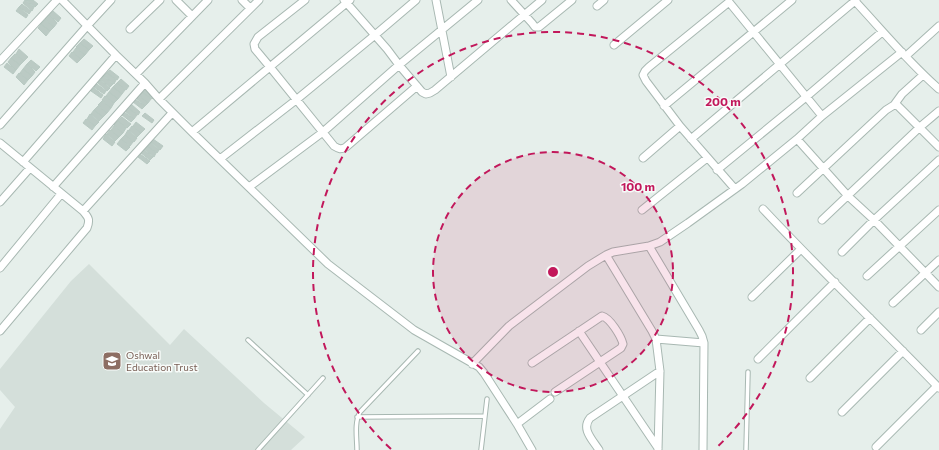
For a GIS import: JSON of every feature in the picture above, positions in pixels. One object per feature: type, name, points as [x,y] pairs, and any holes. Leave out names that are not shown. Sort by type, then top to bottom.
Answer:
[{"type":"street","points":[[0,61],[57,0]]},
{"type":"street","points":[[62,0],[145,83],[172,113],[328,264],[414,330],[472,364],[484,373],[532,450]]},
{"type":"street","points":[[0,126],[87,26],[112,0]]},
{"type":"street","points":[[130,29],[160,0]]},
{"type":"street","points":[[176,0],[192,16]]},
{"type":"street","points":[[136,74],[208,0]]},
{"type":"street","points":[[242,0],[250,8]]},
{"type":"street","points":[[159,99],[259,0]]},
{"type":"street","points":[[305,0],[256,40],[254,44],[255,49],[334,146],[338,149],[342,149],[416,86]]},
{"type":"street","points":[[220,159],[375,36],[416,0]]},
{"type":"street","points":[[436,0],[451,77]]},
{"type":"street","points":[[249,187],[323,132],[399,65],[478,0]]},
{"type":"street","points":[[512,0],[524,16],[535,27],[539,27],[572,0]]},
{"type":"street","points":[[192,132],[347,1],[416,86],[426,94],[430,93],[451,77],[542,0]]},
{"type":"street","points":[[597,6],[604,0]]},
{"type":"street","points":[[614,45],[668,0]]},
{"type":"street","points":[[664,106],[792,0]]},
{"type":"street","points":[[691,139],[855,0],[882,32],[923,75],[939,89]]},
{"type":"street","points":[[735,189],[717,170],[664,106],[646,82],[643,75],[645,70],[729,1],[822,116]]},
{"type":"street","points":[[472,364],[509,326],[588,266],[606,255],[618,250],[650,246],[660,242],[682,228],[735,189],[822,116],[939,26]]},
{"type":"street","points":[[717,170],[882,32]]},
{"type":"street","points":[[24,162],[116,55]]},
{"type":"street","points":[[798,193],[886,110],[894,105],[902,94],[923,75]]},
{"type":"street","points":[[52,186],[145,83]]},
{"type":"street","points":[[894,105],[898,106],[939,147]]},
{"type":"street","points":[[822,220],[920,127],[939,111]]},
{"type":"street","points":[[83,212],[172,113]]},
{"type":"street","points":[[643,158],[680,126]]},
{"type":"street","points":[[796,139],[848,196],[874,220],[939,287]]},
{"type":"street","points":[[0,143],[83,212],[88,218],[89,223],[87,228],[0,331]]},
{"type":"street","points":[[642,210],[707,158]]},
{"type":"street","points":[[842,252],[939,160]]},
{"type":"street","points":[[0,202],[30,168]]},
{"type":"street","points":[[0,268],[61,194]]},
{"type":"street","points":[[763,209],[938,387],[876,447]]},
{"type":"street","points":[[867,276],[939,210]]},
{"type":"street","points":[[650,246],[699,330],[704,343],[703,450]]},
{"type":"street","points":[[752,297],[801,249]]},
{"type":"street","points":[[606,255],[656,339],[660,371],[658,449]]},
{"type":"street","points":[[893,303],[939,260]]},
{"type":"street","points":[[758,359],[835,282]]},
{"type":"street","points":[[921,330],[939,312]]},
{"type":"street","points":[[532,363],[602,316],[606,317],[610,321],[622,340],[623,344],[621,348],[555,392]]},
{"type":"street","points":[[810,378],[870,318]]},
{"type":"street","points":[[579,331],[658,449]]},
{"type":"street","points":[[656,339],[704,343]]},
{"type":"street","points":[[842,412],[903,351]]},
{"type":"street","points":[[598,450],[587,431],[586,426],[590,418],[660,371]]},
{"type":"street","points":[[517,424],[550,399]]},
{"type":"lane","points":[[248,340],[308,395]]},
{"type":"lane","points":[[357,450],[357,416],[418,351]]},
{"type":"lane","points":[[746,450],[748,372]]},
{"type":"lane","points":[[258,450],[323,378]]},
{"type":"lane","points":[[481,450],[487,400]]},
{"type":"lane","points":[[357,416],[485,416]]},
{"type":"shaded area","name":"Oshwal Education Trust","points":[[89,264],[170,345],[184,329],[264,403],[305,437],[291,450],[0,450],[0,429],[15,407],[0,390],[0,369],[71,281]]},
{"type":"building","points":[[25,0],[34,7],[32,11],[23,3]]},
{"type":"building","points":[[26,0],[33,0],[38,4],[35,7]]},
{"type":"building","points":[[22,4],[31,11],[29,14],[19,7]]},
{"type":"building","points":[[19,7],[28,15],[26,18],[16,11]]},
{"type":"building","points":[[53,11],[61,18],[58,22],[49,15]]},
{"type":"building","points":[[49,15],[57,23],[54,27],[45,19]]},
{"type":"building","points":[[45,20],[54,27],[50,31],[41,24]]},
{"type":"building","points":[[41,24],[50,31],[46,36],[38,28]]},
{"type":"building","points":[[84,39],[93,46],[89,50],[80,43]]},
{"type":"building","points":[[80,43],[89,50],[85,55],[76,47]]},
{"type":"building","points":[[76,48],[85,55],[81,59],[73,52]]},
{"type":"building","points":[[19,49],[28,57],[24,61],[16,54]]},
{"type":"building","points":[[72,52],[81,59],[77,63],[69,56]]},
{"type":"building","points":[[15,54],[24,61],[20,65],[11,58]]},
{"type":"building","points":[[11,58],[20,65],[16,70],[8,62]]},
{"type":"building","points":[[31,60],[40,67],[36,71],[27,64]]},
{"type":"building","points":[[7,63],[16,70],[13,74],[4,67]]},
{"type":"building","points":[[27,64],[35,72],[32,76],[23,69]]},
{"type":"building","points":[[23,69],[32,76],[28,80],[20,73]]},
{"type":"building","points":[[110,70],[119,77],[117,80],[107,73]]},
{"type":"building","points":[[19,73],[28,80],[24,85],[16,77]]},
{"type":"building","points":[[107,73],[116,80],[114,84],[104,76]]},
{"type":"building","points":[[103,76],[113,84],[110,87],[101,80]]},
{"type":"building","points":[[121,79],[129,86],[126,90],[117,83]]},
{"type":"building","points":[[100,80],[110,88],[107,91],[98,83]]},
{"type":"building","points":[[117,83],[125,90],[122,94],[113,87]]},
{"type":"building","points":[[97,84],[106,91],[104,94],[94,87]]},
{"type":"building","points":[[113,87],[122,94],[118,99],[109,92]]},
{"type":"building","points":[[94,88],[103,95],[101,98],[91,91]]},
{"type":"building","points":[[145,88],[155,96],[152,99],[142,92]]},
{"type":"building","points":[[109,92],[118,99],[114,103],[106,96]]},
{"type":"building","points":[[142,92],[151,99],[148,103],[139,95]]},
{"type":"building","points":[[138,95],[148,103],[145,106],[136,98]]},
{"type":"building","points":[[105,96],[114,103],[111,108],[102,100]]},
{"type":"building","points":[[135,99],[145,106],[142,109],[133,102]]},
{"type":"building","points":[[102,101],[111,108],[107,113],[98,105]]},
{"type":"building","points":[[131,104],[140,112],[138,115],[128,108]]},
{"type":"building","points":[[98,106],[107,113],[103,117],[94,110]]},
{"type":"building","points":[[128,108],[137,115],[134,119],[125,111]]},
{"type":"building","points":[[94,110],[103,117],[99,121],[91,114]]},
{"type":"building","points":[[124,112],[134,119],[131,122],[122,115]]},
{"type":"building","points":[[145,113],[154,120],[152,123],[142,116]]},
{"type":"building","points":[[90,114],[99,122],[95,126],[87,119]]},
{"type":"building","points":[[122,117],[131,124],[127,128],[118,121]]},
{"type":"building","points":[[86,119],[95,126],[92,130],[83,123]]},
{"type":"building","points":[[118,121],[126,128],[123,133],[114,125]]},
{"type":"building","points":[[136,122],[145,129],[141,133],[133,126]]},
{"type":"building","points":[[114,126],[123,133],[119,137],[111,130]]},
{"type":"building","points":[[132,126],[141,133],[137,137],[129,130]]},
{"type":"building","points":[[110,130],[119,137],[115,141],[107,134]]},
{"type":"building","points":[[128,130],[137,138],[134,142],[125,135]]},
{"type":"building","points":[[106,134],[115,142],[112,146],[103,139]]},
{"type":"building","points":[[125,135],[133,142],[130,146],[121,139]]},
{"type":"building","points":[[121,139],[130,147],[126,151],[117,144]]},
{"type":"building","points":[[153,139],[163,146],[160,150],[151,142]]},
{"type":"building","points":[[150,142],[159,150],[157,153],[147,146]]},
{"type":"building","points":[[147,146],[156,153],[154,157],[144,149]]},
{"type":"building","points":[[144,150],[153,157],[150,160],[141,153]]},
{"type":"building","points":[[140,154],[150,161],[147,164],[138,157]]},
{"type":"place","name":"Oshwal Education Trust","points":[[112,361]]}]
